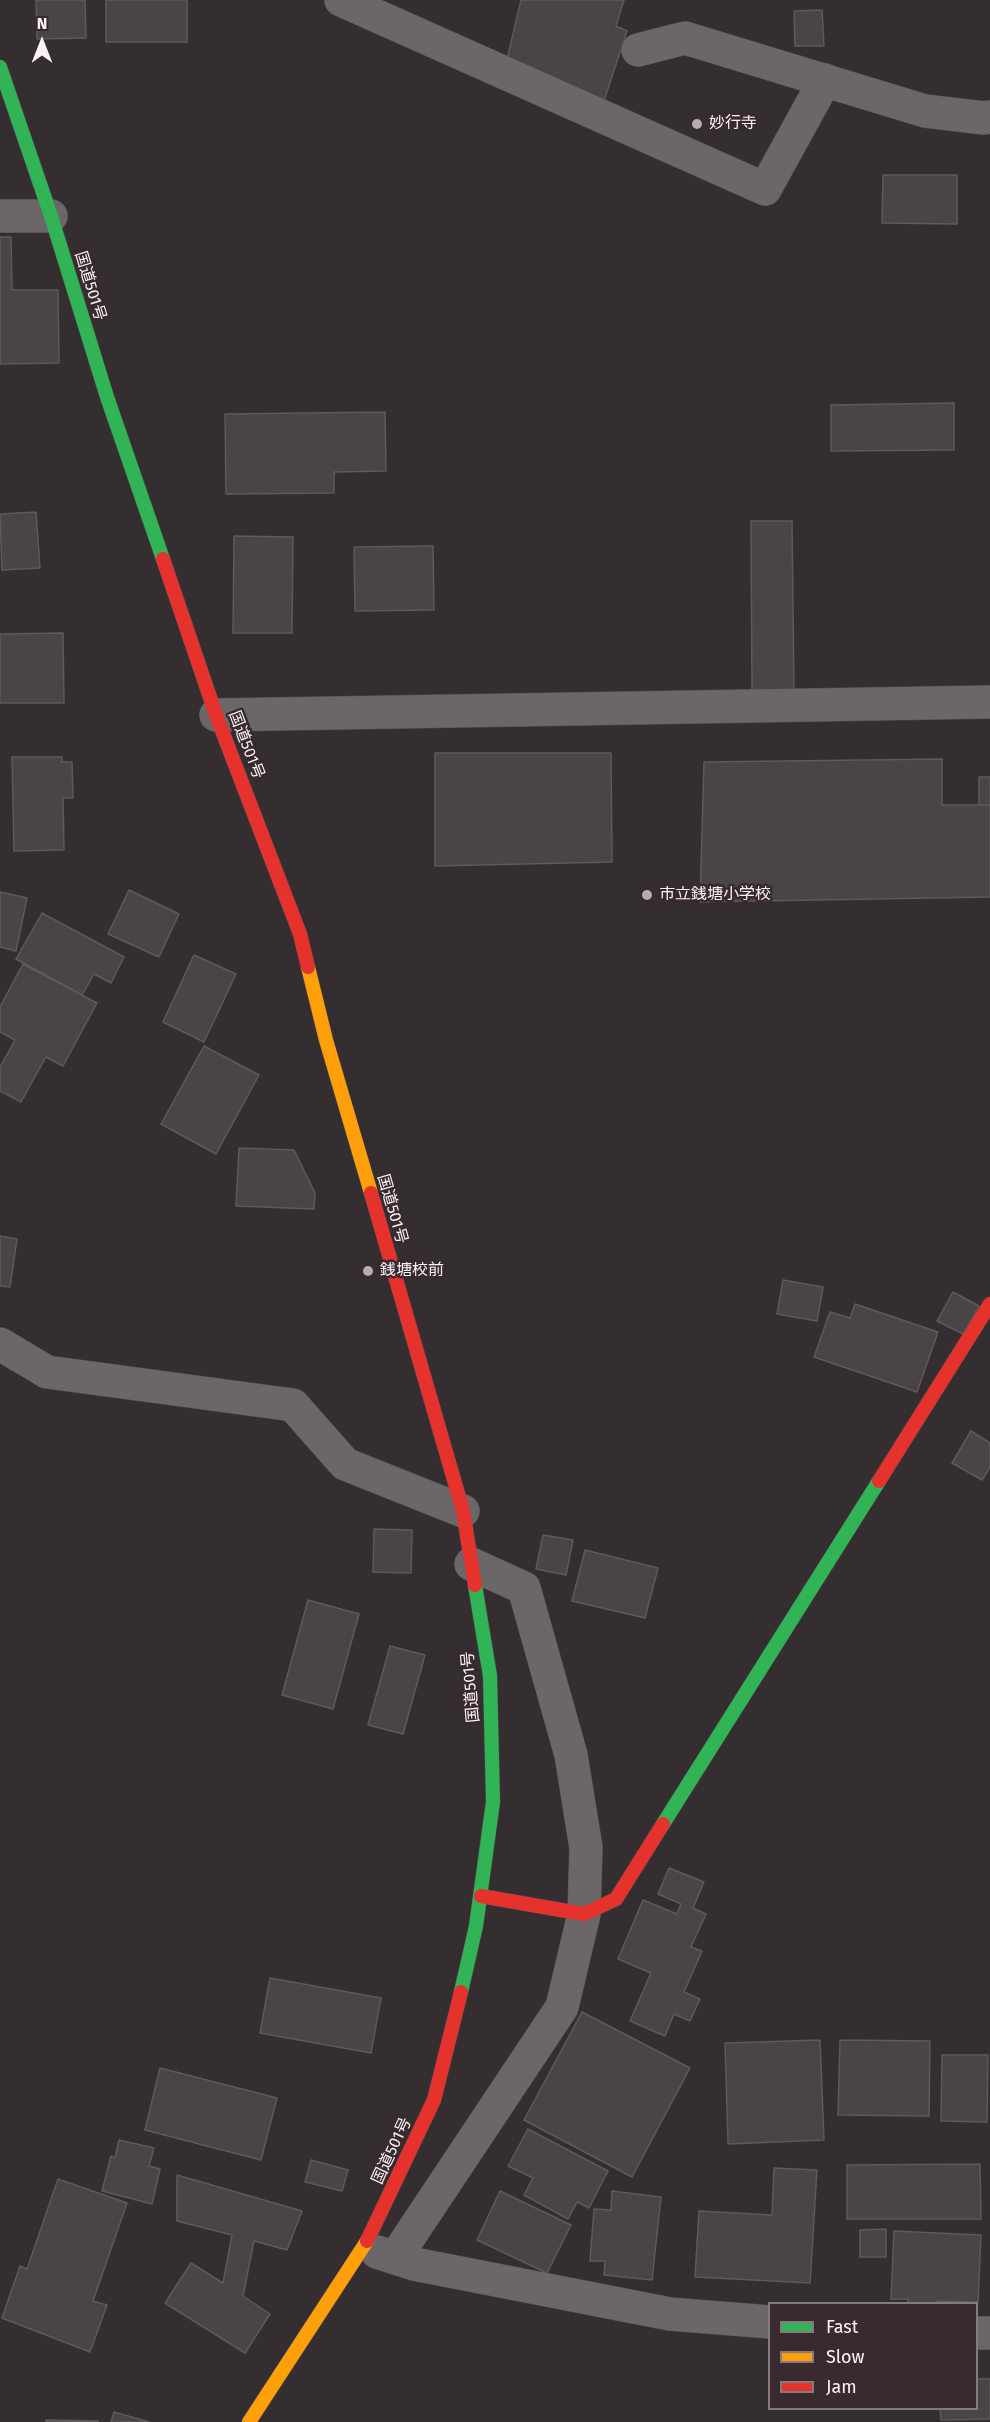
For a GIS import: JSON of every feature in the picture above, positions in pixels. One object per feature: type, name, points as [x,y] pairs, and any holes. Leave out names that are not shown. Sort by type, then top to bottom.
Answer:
[{"type":"main road","name":"国道501号","points":[[0,67],[51,216],[107,397],[216,715],[300,934],[326,1040],[463,1511],[490,1676],[493,1802],[481,1896],[455,2021],[434,2100],[364,2247],[249,2422]]},
{"type":"main road","points":[[481,1896],[584,1914],[616,1899],[990,1304]]},
{"type":"street","points":[[341,0],[765,189],[825,80]]},
{"type":"street","points":[[638,50],[685,38],[925,111],[990,117]]},
{"type":"street","points":[[0,216],[51,216]]},
{"type":"street","points":[[216,715],[990,702]]},
{"type":"street","points":[[0,1344],[47,1372],[293,1405],[345,1464],[463,1511]]},
{"type":"street","points":[[395,2258],[562,2007],[584,1914],[586,1848],[570,1755],[524,1588],[471,1564]]},
{"type":"street","points":[[364,2247],[414,2264],[670,2314],[768,2322]]},
{"type":"building","points":[[36,0],[85,0],[86,38],[37,39]]},
{"type":"building","points":[[106,0],[187,0],[187,42],[106,42]]},
{"type":"building","points":[[521,0],[624,0],[616,26],[627,31],[600,113],[505,68]]},
{"type":"building","points":[[822,10],[824,46],[795,46],[794,11]]},
{"type":"building","points":[[883,175],[957,175],[957,224],[882,223]]},
{"type":"building","points":[[0,237],[11,237],[12,290],[58,290],[59,363],[0,364]]},
{"type":"building","points":[[954,403],[954,450],[831,451],[831,405]]},
{"type":"building","points":[[385,412],[386,471],[334,472],[334,493],[226,494],[225,414]]},
{"type":"building","points":[[36,512],[40,568],[2,570],[0,514]]},
{"type":"building","points":[[751,521],[792,521],[794,690],[752,691]]},
{"type":"building","points":[[234,536],[293,537],[292,633],[233,633]]},
{"type":"building","points":[[433,546],[434,610],[355,611],[354,547]]},
{"type":"building","points":[[63,633],[64,703],[0,703],[0,634]]},
{"type":"building","points":[[435,753],[611,753],[612,862],[435,866]]},
{"type":"building","points":[[12,757],[62,757],[62,762],[72,762],[73,798],[63,798],[64,850],[14,851]]},
{"type":"building","points":[[942,759],[942,805],[990,805],[990,897],[700,902],[704,762]]},
{"type":"building","points":[[979,777],[990,777],[990,805],[979,805]]},
{"type":"building","points":[[129,890],[179,914],[159,957],[108,934]]},
{"type":"building","points":[[0,892],[27,898],[16,951],[0,947]]},
{"type":"building","points":[[42,913],[124,957],[111,983],[94,974],[82,995],[16,959]]},
{"type":"building","points":[[194,955],[236,974],[204,1042],[163,1022]]},
{"type":"building","points":[[23,964],[97,1003],[63,1066],[46,1057],[21,1102],[0,1091],[0,1067],[15,1040],[0,1032],[0,1007]]},
{"type":"building","points":[[204,1046],[259,1075],[216,1154],[161,1124]]},
{"type":"building","points":[[239,1148],[294,1150],[315,1193],[314,1209],[236,1206]]},
{"type":"building","points":[[0,1236],[17,1239],[10,1287],[0,1286]]},
{"type":"building","points":[[783,1280],[823,1287],[817,1321],[777,1314]]},
{"type":"building","points":[[953,1292],[979,1306],[963,1334],[937,1321]]},
{"type":"building","points":[[855,1304],[938,1332],[917,1392],[814,1357],[830,1312],[850,1318]]},
{"type":"building","points":[[971,1431],[990,1443],[990,1467],[982,1480],[952,1463]]},
{"type":"building","points":[[374,1529],[412,1530],[411,1573],[373,1572]]},
{"type":"building","points":[[543,1535],[573,1540],[566,1575],[536,1569]]},
{"type":"building","points":[[585,1550],[658,1568],[645,1618],[572,1601]]},
{"type":"building","points":[[308,1600],[359,1614],[333,1709],[282,1695]]},
{"type":"building","points":[[390,1646],[425,1655],[403,1734],[368,1725]]},
{"type":"building","points":[[669,1868],[704,1882],[693,1908],[706,1914],[691,1947],[702,1951],[684,1992],[700,1999],[690,2021],[674,2014],[665,2036],[630,2021],[651,1973],[618,1959],[643,1900],[677,1914],[681,1904],[658,1894]]},
{"type":"building","points":[[270,1978],[381,1998],[371,2053],[260,2033]]},
{"type":"building","points":[[582,2012],[690,2068],[632,2177],[524,2120]]},
{"type":"building","points":[[820,2040],[824,2140],[728,2144],[725,2043]]},
{"type":"building","points":[[840,2040],[930,2041],[929,2116],[838,2115]]},
{"type":"building","points":[[942,2055],[988,2055],[987,2122],[941,2121]]},
{"type":"building","points":[[160,2068],[277,2098],[261,2160],[145,2130]]},
{"type":"building","points":[[528,2129],[608,2171],[589,2208],[577,2202],[568,2219],[524,2195],[533,2178],[508,2166]]},
{"type":"building","points":[[119,2140],[154,2148],[149,2166],[160,2169],[152,2204],[102,2191],[111,2156],[115,2158]]},
{"type":"building","points":[[311,2160],[348,2170],[342,2191],[305,2182]]},
{"type":"building","points":[[980,2164],[981,2219],[847,2219],[847,2165]]},
{"type":"building","points":[[774,2168],[817,2170],[810,2283],[695,2277],[699,2211],[772,2215]]},
{"type":"building","points":[[177,2175],[302,2211],[287,2250],[254,2241],[243,2296],[270,2314],[245,2353],[165,2303],[191,2263],[223,2283],[232,2235],[177,2221]]},
{"type":"building","points":[[58,2179],[127,2203],[93,2301],[107,2305],[90,2352],[2,2318],[20,2266],[27,2269]]},
{"type":"building","points":[[500,2191],[571,2225],[547,2273],[477,2240]]},
{"type":"building","points":[[612,2191],[661,2197],[652,2280],[604,2275],[605,2261],[590,2261],[594,2209],[611,2210]]},
{"type":"building","points":[[886,2229],[886,2257],[860,2257],[860,2230]]},
{"type":"building","points":[[894,2231],[981,2235],[978,2302],[908,2302],[908,2299],[891,2299]]},
{"type":"building","points":[[978,2379],[990,2379],[990,2419],[941,2420],[940,2410],[978,2410]]},
{"type":"building","points":[[114,2412],[149,2422],[111,2422]]},
{"type":"building","points":[[46,2420],[98,2421],[98,2422],[46,2422]]},
{"type":"traffic: fast","points":[[0,67],[51,216],[107,397],[163,559]]},
{"type":"traffic: fast","points":[[663,1824],[879,1481]]},
{"type":"traffic: fast","points":[[461,1992],[476,1926],[493,1802],[490,1676],[475,1585]]},
{"type":"traffic: slow","points":[[308,967],[326,1040],[371,1193]]},
{"type":"traffic: slow","points":[[249,2422],[367,2241]]},
{"type":"traffic: jam","points":[[163,559],[216,715],[300,934],[308,967]]},
{"type":"traffic: jam","points":[[371,1193],[463,1511],[475,1585]]},
{"type":"traffic: jam","points":[[879,1481],[990,1304]]},
{"type":"traffic: jam","points":[[481,1896],[584,1914],[616,1899],[663,1824]]},
{"type":"traffic: jam","points":[[367,2241],[434,2100],[461,1992]]},
{"type":"place","name":"妙行寺","points":[[697,124]]},
{"type":"place","name":"市立銭塘小学校","points":[[647,895]]},
{"type":"place","name":"銭塘校前","points":[[368,1271]]}]
